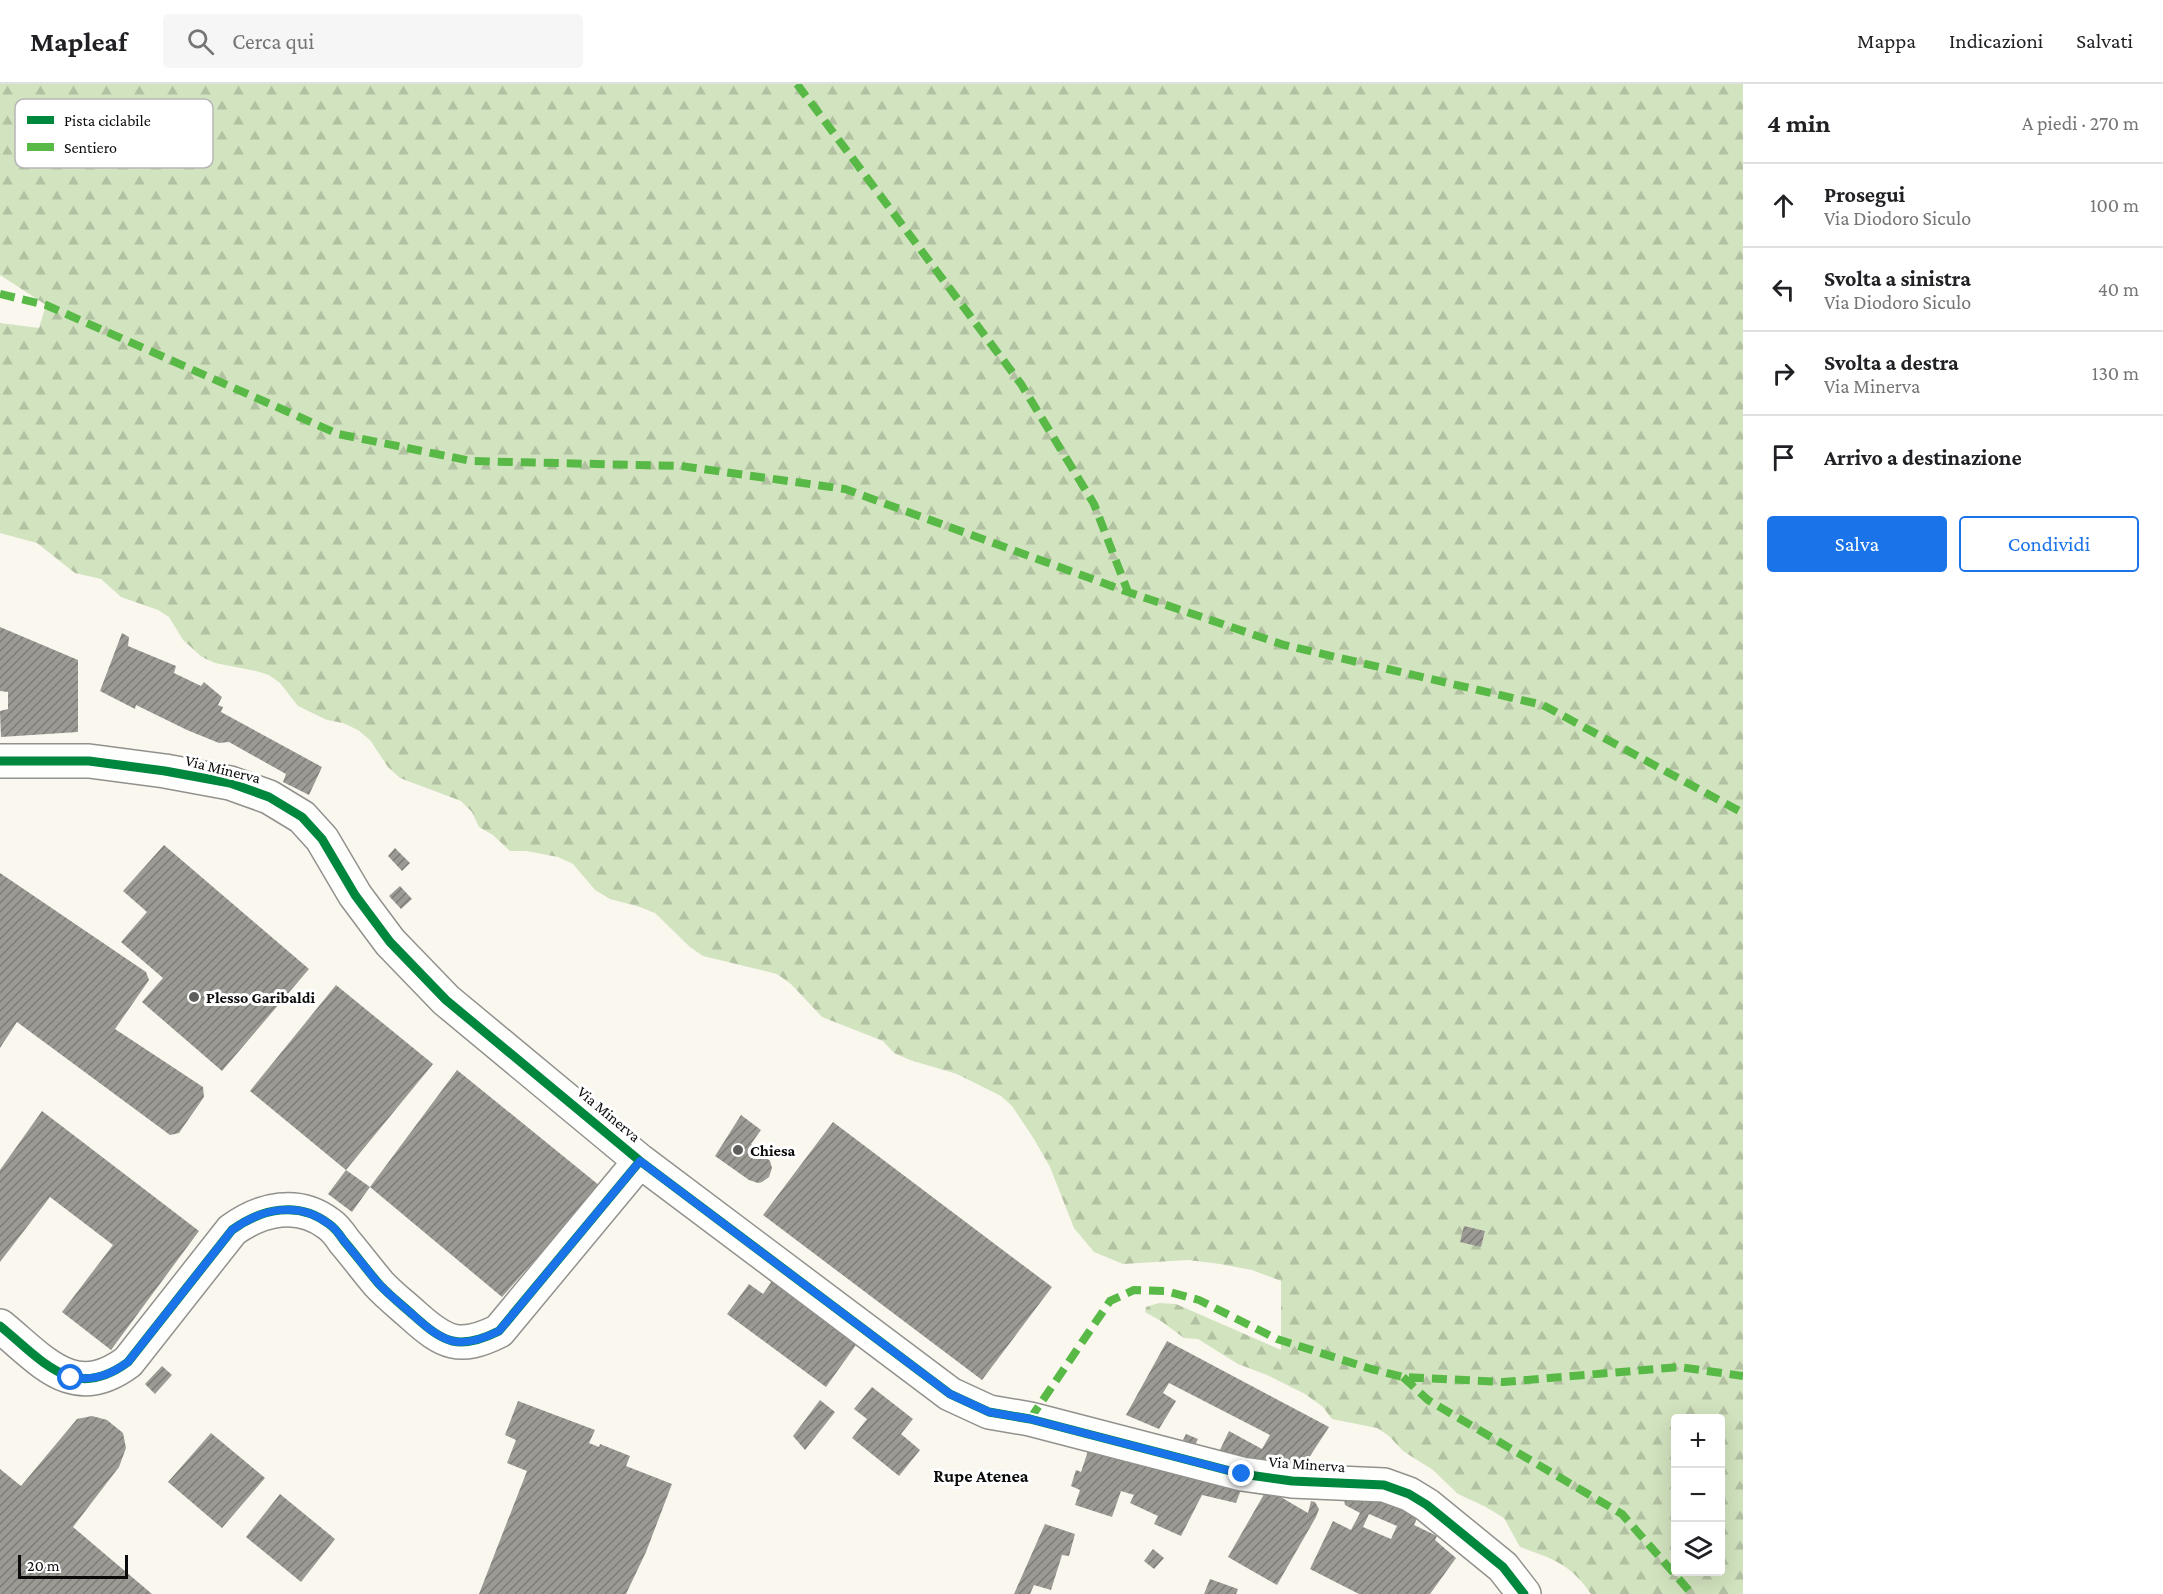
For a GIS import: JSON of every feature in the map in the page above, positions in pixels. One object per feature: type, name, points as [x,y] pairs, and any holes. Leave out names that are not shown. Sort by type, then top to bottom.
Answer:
[{"type":"street","name":"Via Minerva","points":[[0,761],[89,761],[165,771],[230,783],[270,797],[302,817],[322,839],[354,895],[390,942],[446,1000],[640,1161],[950,1394],[989,1412],[1030,1419],[1242,1474],[1292,1480],[1384,1485],[1409,1494],[1426,1505],[1503,1567],[1524,1594]]},
{"type":"street","points":[[0,1326],[56,1373],[71,1378],[102,1377],[128,1362],[232,1230],[245,1220],[260,1213],[276,1209],[296,1209],[331,1224],[381,1286],[434,1334],[453,1342],[477,1340],[499,1331],[640,1161]]},
{"type":"green space","points":[[0,84],[1743,84],[1743,1594],[1591,1594],[1569,1569],[1520,1547],[1504,1518],[1458,1494],[1433,1470],[1403,1451],[1389,1436],[1377,1428],[1332,1419],[1323,1407],[1305,1394],[1267,1375],[1238,1364],[1198,1339],[1184,1338],[1145,1312],[1146,1307],[1159,1303],[1176,1304],[1281,1350],[1281,1281],[1252,1270],[1220,1264],[1188,1260],[1123,1264],[1094,1252],[1074,1228],[1050,1167],[1034,1139],[1012,1106],[1001,1096],[957,1074],[894,1053],[883,1041],[822,1017],[791,984],[777,974],[703,956],[690,947],[655,913],[610,899],[595,890],[573,864],[558,857],[526,851],[510,851],[493,835],[479,827],[472,812],[461,801],[400,778],[388,767],[370,740],[358,730],[343,723],[327,720],[298,706],[280,683],[269,675],[215,663],[202,657],[183,640],[169,617],[158,610],[121,597],[101,579],[75,573],[37,543],[0,533],[0,323],[39,328],[46,305],[0,275]]},
{"type":"building","points":[[0,627],[78,660],[78,732],[1,737],[0,711],[8,709],[8,692],[0,691]]},
{"type":"building","points":[[122,633],[129,637],[128,646],[176,666],[174,673],[201,686],[204,682],[222,697],[218,705],[223,707],[221,712],[322,767],[309,795],[283,782],[286,774],[229,742],[219,743],[136,705],[135,709],[100,691]]},
{"type":"building","points":[[164,845],[309,969],[222,1071],[142,1002],[163,978],[121,942],[147,912],[123,891]]},
{"type":"building","points":[[395,848],[410,863],[402,871],[388,856]]},
{"type":"building","points":[[0,873],[146,972],[149,980],[115,1029],[203,1087],[204,1097],[179,1133],[170,1135],[17,1022],[0,1048]]},
{"type":"building","points":[[400,886],[412,899],[401,909],[389,896]]},
{"type":"building","points":[[336,985],[433,1064],[346,1170],[250,1091]]},
{"type":"building","points":[[457,1070],[600,1186],[502,1297],[370,1187]]},
{"type":"building","points":[[42,1111],[199,1231],[111,1350],[62,1312],[113,1245],[50,1197],[0,1262],[0,1170]]},
{"type":"building","name":"Chiesa","points":[[741,1115],[761,1130],[751,1144],[770,1161],[772,1168],[769,1177],[762,1182],[749,1180],[715,1156]]},
{"type":"building","points":[[833,1122],[1052,1287],[982,1380],[763,1215]]},
{"type":"building","points":[[346,1170],[370,1187],[352,1212],[328,1194]]},
{"type":"building","points":[[1464,1226],[1485,1231],[1481,1247],[1460,1242]]},
{"type":"building","points":[[772,1281],[856,1345],[826,1387],[727,1314],[749,1284],[763,1294]]},
{"type":"building","points":[[1167,1341],[1329,1427],[1299,1473],[1218,1454],[1229,1431],[1262,1449],[1270,1435],[1169,1383],[1163,1393],[1176,1401],[1159,1429],[1126,1415]]},
{"type":"building","points":[[162,1366],[172,1375],[155,1394],[145,1384]]},
{"type":"building","points":[[872,1387],[913,1419],[901,1434],[920,1450],[899,1476],[852,1438],[867,1419],[854,1409]]},
{"type":"building","points":[[820,1400],[835,1412],[805,1450],[793,1436]]},
{"type":"building","points":[[518,1401],[595,1430],[589,1443],[599,1447],[600,1444],[630,1456],[626,1466],[672,1484],[646,1552],[626,1594],[479,1594],[527,1471],[507,1463],[516,1440],[505,1435]]},
{"type":"building","points":[[92,1416],[107,1420],[123,1433],[126,1448],[119,1467],[73,1527],[152,1594],[0,1594],[0,1469],[21,1486],[77,1419]]},
{"type":"building","points":[[211,1433],[265,1478],[222,1528],[168,1482]]},
{"type":"building","points":[[1186,1434],[1198,1439],[1195,1445],[1183,1440]]},
{"type":"building","points":[[1088,1451],[1242,1487],[1236,1503],[1202,1495],[1181,1536],[1154,1524],[1158,1516],[1130,1503],[1134,1495],[1121,1491],[1112,1517],[1075,1505],[1080,1490],[1071,1486],[1076,1470],[1081,1472]]},
{"type":"building","points":[[1267,1489],[1308,1513],[1311,1501],[1315,1502],[1319,1509],[1277,1585],[1228,1557]]},
{"type":"building","points":[[1369,1492],[1418,1516],[1414,1525],[1437,1536],[1435,1540],[1456,1558],[1430,1594],[1359,1594],[1310,1569],[1333,1521],[1351,1530],[1360,1513],[1345,1505],[1343,1493]],"holes":[[[1369,1514],[1397,1526],[1391,1539],[1363,1527]]]},
{"type":"building","points":[[280,1494],[335,1539],[301,1582],[246,1537]]},
{"type":"building","points":[[1045,1524],[1075,1534],[1069,1556],[1062,1555],[1051,1590],[1034,1585],[1030,1594],[1014,1594]]},
{"type":"building","points":[[1153,1549],[1164,1558],[1154,1569],[1144,1561]]},
{"type":"building","points":[[1210,1579],[1238,1589],[1236,1594],[1204,1594]]},
{"type":"marked path","points":[[797,84],[1021,384],[1094,504],[1128,592]]},
{"type":"marked path","points":[[0,294],[46,305],[338,434],[471,461],[681,466],[845,489],[1128,592],[1284,645],[1543,705],[1743,813]]},
{"type":"marked path","points":[[1030,1419],[1110,1301],[1134,1290],[1166,1291],[1199,1300],[1277,1339],[1403,1377],[1503,1382],[1679,1367],[1743,1376]]},
{"type":"marked path","points":[[1403,1377],[1428,1400],[1622,1514],[1692,1594]]},
{"type":"cycle path","points":[[0,761],[89,761],[165,771],[230,783],[269,797],[302,817],[322,839],[355,895],[390,942],[446,1000],[640,1161],[950,1394],[989,1412],[1030,1419],[1242,1474],[1292,1481],[1384,1485],[1409,1494],[1427,1505],[1503,1567],[1524,1594]]},
{"type":"cycle path","points":[[0,1326],[44,1363],[59,1372],[74,1378],[91,1378],[108,1374],[128,1362],[232,1230],[255,1217],[280,1210],[292,1210],[305,1212],[331,1226],[383,1288],[424,1325],[443,1338],[462,1342],[473,1341],[499,1331],[640,1161]]},
{"type":"place","name":"Plesso Garibaldi","points":[[194,997]]},
{"type":"place","name":"Chiesa","points":[[738,1150]]},
{"type":"district","name":"Rupe Atenea","points":[[981,1476]]},
{"type":"route","points":[[71,1378],[102,1377],[128,1362],[232,1230],[245,1220],[276,1209],[296,1209],[331,1224],[381,1286],[434,1334],[453,1342],[469,1342],[484,1338],[499,1331],[640,1161],[950,1394],[989,1412],[1030,1419],[1242,1474]]}]
